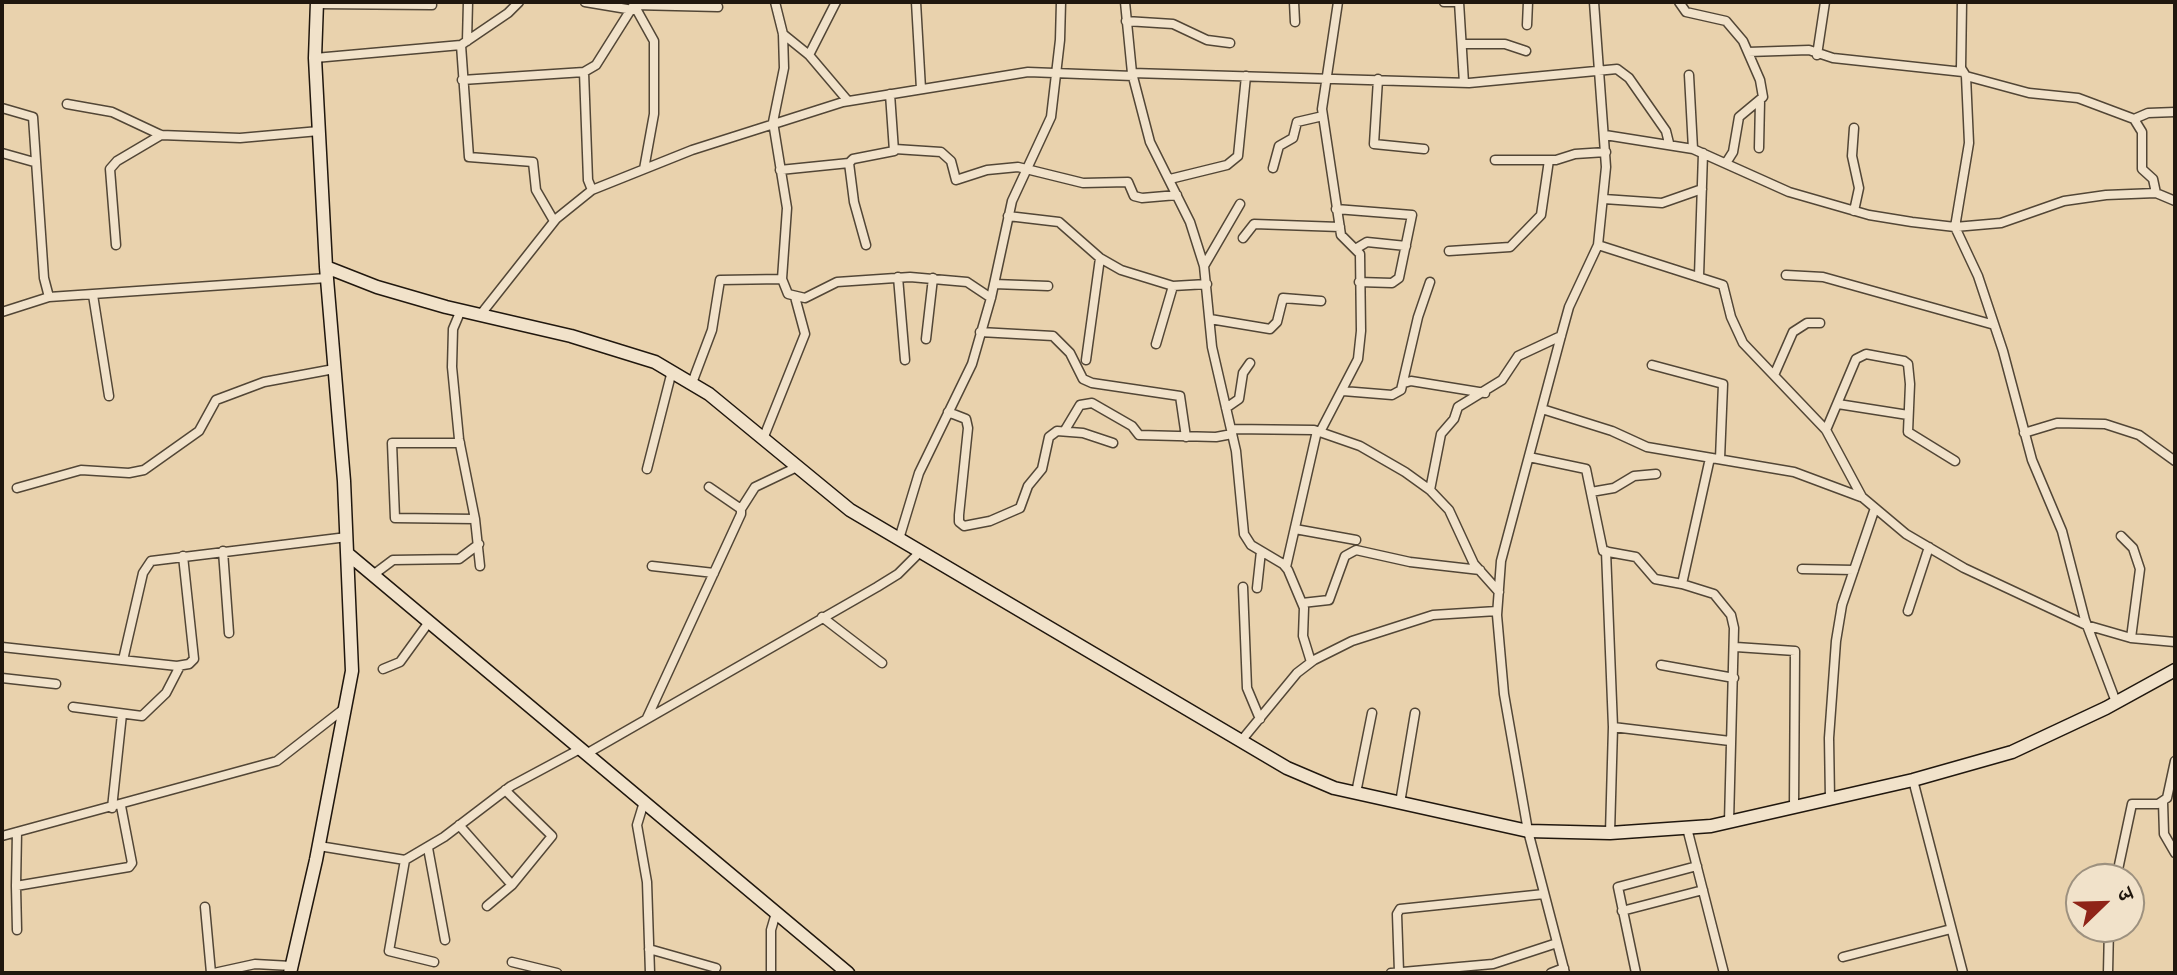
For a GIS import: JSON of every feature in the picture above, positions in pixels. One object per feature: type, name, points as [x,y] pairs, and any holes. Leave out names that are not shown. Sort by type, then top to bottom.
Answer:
[{"type":"main road","points":[[290,970],[319,846],[352,671],[347,537],[326,272],[315,58],[317,3]]},
{"type":"main road","points":[[326,272],[461,310],[571,336],[655,362],[692,383],[850,510],[1287,768],[1334,788],[1528,831],[1610,833],[1687,828],[1729,822],[1913,780],[2012,752],[2175,670]]},
{"type":"main road","points":[[348,554],[848,973]]},
{"type":"street","points":[[468,2],[462,80],[470,158],[533,162],[536,190],[554,221]]},
{"type":"street","points":[[315,58],[464,43],[519,2]]},
{"type":"street","points":[[585,2],[718,7]]},
{"type":"street","points":[[775,2],[783,34],[784,68],[773,122],[788,224],[782,279],[788,294],[795,297],[814,296],[837,282],[898,277],[967,282],[991,298]]},
{"type":"street","points":[[809,55],[836,2]]},
{"type":"street","points":[[916,2],[921,89]]},
{"type":"street","points":[[899,539],[919,473],[972,364],[991,298],[1008,216],[1051,117],[1061,2]]},
{"type":"street","points":[[1125,2],[1133,74],[1150,142],[1177,195],[1204,266],[1212,347],[1232,431],[1244,534],[1251,545],[1286,567],[1302,603],[1303,636],[1311,662]]},
{"type":"street","points":[[1294,2],[1295,22]]},
{"type":"street","points":[[1338,2],[1325,78],[1323,116],[1340,227],[1344,241],[1357,248]]},
{"type":"street","points":[[1444,2],[1459,2],[1464,83]]},
{"type":"street","points":[[1527,25],[1528,2]]},
{"type":"street","points":[[1551,973],[1564,970],[1528,831],[1504,694],[1497,611],[1501,561],[1569,307],[1598,245],[1606,152],[1594,2]]},
{"type":"street","points":[[1679,2],[1686,12],[1726,21],[1748,52],[1760,80],[1759,148]]},
{"type":"street","points":[[1817,55],[1825,2]]},
{"type":"street","points":[[1962,2],[1969,143],[1955,227],[1978,276],[1991,324],[2003,351],[2032,460],[2062,531],[2086,625],[2116,702]]},
{"type":"street","points":[[317,3],[432,5]]},
{"type":"street","points":[[462,80],[584,72],[596,65],[634,6]]},
{"type":"street","points":[[634,6],[654,41],[654,114],[644,169]]},
{"type":"street","points":[[1126,21],[1173,24],[1207,40],[1230,43]]},
{"type":"street","points":[[783,34],[809,55],[848,101]]},
{"type":"street","points":[[1462,44],[1505,44],[1526,51]]},
{"type":"street","points":[[1748,52],[1809,50],[1817,55],[1964,74],[2029,93],[2078,98],[2134,119],[2142,132],[2142,169],[2153,179],[2156,193]]},
{"type":"street","points":[[481,314],[554,221],[592,190],[773,122],[848,101],[1028,72],[1464,83],[1617,69],[1629,78],[1666,131],[1669,143]]},
{"type":"street","points":[[584,72],[588,180],[592,190]]},
{"type":"street","points":[[1689,75],[1693,149]]},
{"type":"street","points":[[1170,179],[1227,165],[1238,156],[1246,76]]},
{"type":"street","points":[[1378,79],[1374,144],[1424,149]]},
{"type":"street","points":[[890,94],[895,149]]},
{"type":"street","points":[[1726,163],[1733,152],[1739,117],[1760,101]]},
{"type":"street","points":[[67,104],[112,112],[161,135],[240,138],[319,131]]},
{"type":"street","points":[[2,108],[33,117],[44,278],[49,297]]},
{"type":"street","points":[[2134,119],[2148,113],[2175,112]]},
{"type":"street","points":[[1273,168],[1279,146],[1293,138],[1297,122],[1323,116]]},
{"type":"street","points":[[1854,128],[1852,156],[1859,188],[1854,211]]},
{"type":"street","points":[[116,245],[110,169],[117,161],[161,135]]},
{"type":"street","points":[[1605,135],[1693,149],[1726,163],[1737,172],[1759,176],[1789,192],[1854,211],[1955,227],[2001,223],[2064,201],[2156,193],[2175,201]]},
{"type":"street","points":[[780,170],[849,163],[853,159],[895,149],[941,152],[951,161],[956,180],[987,170],[1027,168],[1083,183],[1128,182],[1134,196],[1142,198],[1177,195]]},
{"type":"street","points":[[1495,160],[1549,160],[1606,152]]},
{"type":"street","points":[[2,153],[34,162]]},
{"type":"street","points":[[1699,276],[1703,153]]},
{"type":"street","points":[[1449,251],[1510,247],[1542,211],[1549,160]]},
{"type":"street","points":[[849,163],[854,202],[861,217],[866,245]]},
{"type":"street","points":[[1604,199],[1662,203],[1702,189]]},
{"type":"street","points":[[1204,266],[1240,204]]},
{"type":"street","points":[[1336,209],[1410,213],[1413,219],[1396,281],[1359,282]]},
{"type":"street","points":[[1008,216],[1059,222],[1100,258],[1121,270],[1173,286],[1207,284]]},
{"type":"street","points":[[1243,238],[1254,224],[1340,227]]},
{"type":"street","points":[[1357,248],[1367,242],[1406,246]]},
{"type":"street","points":[[1598,245],[1723,285],[1731,317],[1743,343],[1775,373],[1826,430],[1862,497]]},
{"type":"street","points":[[1286,567],[1318,431],[1343,391],[1360,343],[1357,248]]},
{"type":"street","points":[[1086,360],[1100,258]]},
{"type":"street","points":[[2,312],[49,297],[326,272]]},
{"type":"street","points":[[1786,275],[1823,277],[1991,324]]},
{"type":"street","points":[[898,277],[905,360]]},
{"type":"street","points":[[926,339],[933,278]]},
{"type":"street","points":[[692,383],[712,330],[720,280],[782,279]]},
{"type":"street","points":[[1343,391],[1397,394],[1404,383],[1418,317],[1430,282]]},
{"type":"street","points":[[994,284],[1048,286]]},
{"type":"street","points":[[1156,344],[1173,286]]},
{"type":"street","points":[[93,295],[109,396]]},
{"type":"street","points":[[763,439],[805,334],[795,297]]},
{"type":"street","points":[[1210,319],[1270,329],[1277,322],[1283,298],[1321,301]]},
{"type":"street","points":[[461,310],[452,343],[460,443],[475,519],[480,566]]},
{"type":"street","points":[[1775,373],[1793,332],[1807,323],[1820,323]]},
{"type":"street","points":[[980,332],[1053,336],[1070,353],[1083,379],[1180,396],[1186,437]]},
{"type":"street","points":[[1430,490],[1441,434],[1454,419],[1458,407],[1502,380],[1518,356],[1561,336]]},
{"type":"street","points":[[1826,430],[1852,364],[1866,354],[1907,362],[1911,393],[1908,432],[1955,461]]},
{"type":"street","points":[[1226,408],[1239,399],[1243,373],[1250,363]]},
{"type":"street","points":[[1652,365],[1723,384],[1715,458],[1682,584]]},
{"type":"street","points":[[17,488],[81,470],[129,473],[144,470],[199,431],[216,400],[264,382],[334,369]]},
{"type":"street","points":[[647,469],[672,371]]},
{"type":"street","points":[[1404,383],[1411,381],[1485,393]]},
{"type":"street","points":[[948,412],[966,419],[968,428],[959,515],[959,522],[964,526],[990,521],[1020,508],[1026,488],[1042,469],[1049,437],[1065,430],[1075,411],[1084,403],[1092,403],[1132,426],[1139,435],[1186,437],[1232,431],[1318,431],[1360,446],[1430,490],[1449,510],[1480,570],[1499,592]]},
{"type":"street","points":[[1838,404],[1908,415]]},
{"type":"street","points":[[1542,409],[1612,431],[1647,447],[1794,472],[1862,497],[1929,547],[1964,568],[2086,625],[2131,638],[2175,642]]},
{"type":"street","points":[[2024,433],[2057,423],[2105,424],[2139,435],[2175,461]]},
{"type":"street","points":[[1065,430],[1113,443]]},
{"type":"street","points":[[386,433],[392,443],[395,518],[475,519]]},
{"type":"street","points":[[392,443],[460,443]]},
{"type":"street","points":[[1529,457],[1586,469],[1600,545],[1606,551],[1636,557],[1655,579],[1714,594],[1731,615],[1736,647],[1729,822]]},
{"type":"street","points":[[647,719],[741,509],[755,487],[797,467]]},
{"type":"street","points":[[1591,492],[1614,488],[1634,476],[1656,474]]},
{"type":"street","points":[[709,487],[741,509]]},
{"type":"street","points":[[1830,799],[1829,738],[1836,641],[1842,605],[1875,508]]},
{"type":"street","points":[[1295,529],[1356,540]]},
{"type":"street","points":[[2121,536],[2133,548],[2140,569],[2131,638]]},
{"type":"street","points":[[123,660],[147,565],[157,559],[347,537]]},
{"type":"street","points":[[373,575],[393,560],[459,559],[479,544]]},
{"type":"street","points":[[1908,611],[1929,547]]},
{"type":"street","points":[[1302,603],[1329,600],[1345,556],[1356,550],[1410,562],[1480,570]]},
{"type":"street","points":[[223,551],[229,633]]},
{"type":"street","points":[[1257,588],[1261,551]]},
{"type":"street","points":[[1606,551],[1613,727],[1610,833]]},
{"type":"street","points":[[319,846],[405,860],[428,848],[505,790],[647,719],[898,574],[920,552]]},
{"type":"street","points":[[2,647],[180,666],[189,664],[194,659],[183,556]]},
{"type":"street","points":[[652,566],[714,573]]},
{"type":"street","points":[[1802,569],[1854,570]]},
{"type":"street","points":[[1243,587],[1247,688],[1260,719]]},
{"type":"street","points":[[1241,741],[1311,662],[1352,641],[1433,615],[1497,611]]},
{"type":"street","points":[[822,617],[882,663]]},
{"type":"street","points":[[383,669],[400,662],[429,622]]},
{"type":"street","points":[[1736,647],[1795,651],[1794,807]]},
{"type":"street","points":[[1661,665],[1734,678]]},
{"type":"street","points":[[73,707],[136,717],[146,714],[171,687],[180,666]]},
{"type":"street","points":[[2,678],[56,684]]},
{"type":"street","points":[[2,836],[277,761],[345,708]]},
{"type":"street","points":[[1356,793],[1372,713]]},
{"type":"street","points":[[1400,803],[1415,713]]},
{"type":"street","points":[[16,886],[131,866],[116,807],[122,714]]},
{"type":"street","points":[[1613,727],[1730,741]]},
{"type":"street","points":[[2119,863],[2132,804],[2163,802],[2167,798],[2175,761]]},
{"type":"street","points":[[1913,780],[1963,973]]},
{"type":"street","points":[[487,906],[512,885],[552,836],[505,790]]},
{"type":"street","points":[[644,802],[637,825],[647,882],[650,973]]},
{"type":"street","points":[[2163,802],[2164,834],[2175,853]]},
{"type":"street","points":[[459,825],[512,885]]},
{"type":"street","points":[[1687,828],[1724,973]]},
{"type":"street","points":[[17,832],[17,930]]},
{"type":"street","points":[[2164,834],[2175,833]]},
{"type":"street","points":[[428,848],[445,940]]},
{"type":"street","points":[[405,860],[389,951],[434,962]]},
{"type":"street","points":[[1636,973],[1619,885],[1697,866]]},
{"type":"street","points":[[1622,911],[1703,890]]},
{"type":"street","points":[[1544,894],[1400,909],[1397,914],[1395,972],[1493,964],[1557,943]]},
{"type":"street","points":[[205,907],[212,973],[255,964],[290,970]]},
{"type":"street","points":[[771,973],[771,930],[776,913]]},
{"type":"street","points":[[1843,957],[1951,929]]},
{"type":"street","points":[[2108,973],[2109,943]]},
{"type":"street","points":[[649,949],[716,968]]},
{"type":"street","points":[[512,962],[557,973]]}]
